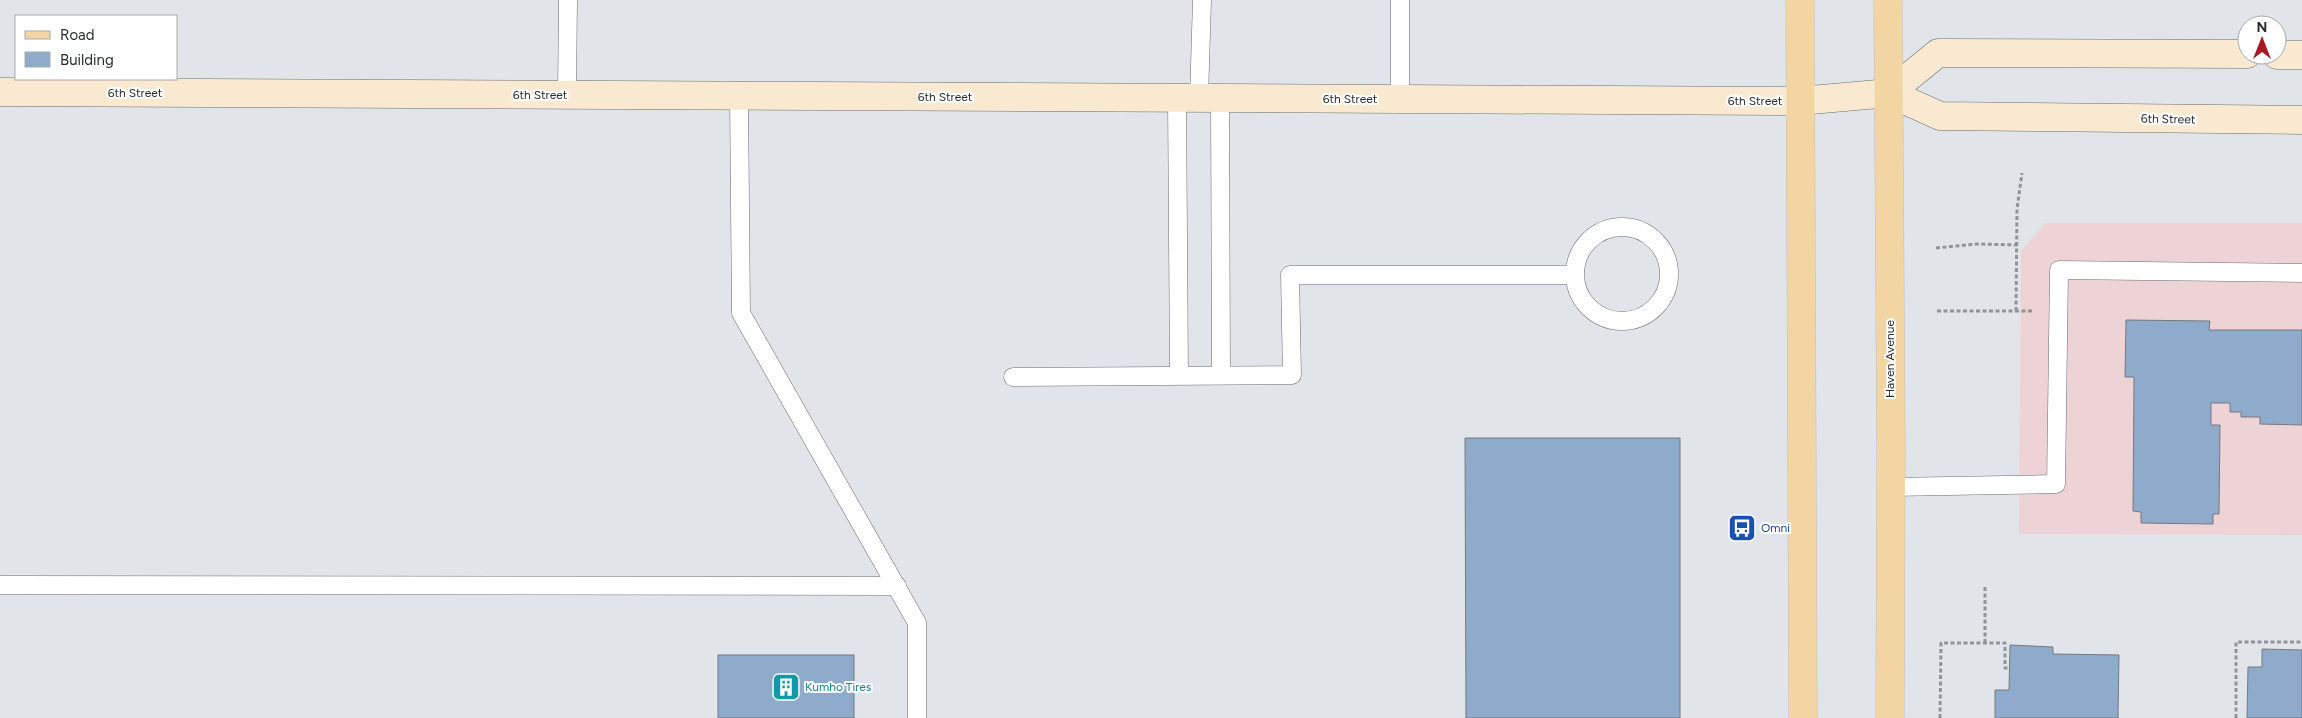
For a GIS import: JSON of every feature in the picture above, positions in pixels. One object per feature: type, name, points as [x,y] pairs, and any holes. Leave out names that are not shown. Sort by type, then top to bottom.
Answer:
[{"type":"main road","points":[[1800,0],[1802,718]]},
{"type":"main road","name":"Haven Avenue","points":[[1888,0],[1891,487],[1890,718]]},
{"type":"main road","points":[[1889,93],[1938,53],[2237,54]]},
{"type":"main road","points":[[2287,55],[2302,55]]},
{"type":"main road","name":"6th Street","points":[[0,92],[1800,101],[1889,93],[1940,116],[2302,120]]},
{"type":"lane","points":[[567,95],[568,0]]},
{"type":"lane","points":[[1179,375],[1199,98],[1202,0]]},
{"type":"lane","points":[[1400,0],[1400,99]]},
{"type":"lane","points":[[739,96],[741,313],[917,622],[917,718]]},
{"type":"lane","points":[[1199,98],[1222,375]]},
{"type":"lane","points":[[1622,226],[1638,229],[1658,243],[1663,249],[1669,264],[1670,281],[1664,296],[1654,309],[1641,318],[1625,321],[1610,320],[1596,314],[1584,303],[1577,290],[1574,275],[1576,260],[1583,246],[1607,228],[1622,226]]},
{"type":"lane","points":[[1891,487],[2056,484],[2058,270],[2302,273]]},
{"type":"lane","points":[[1012,377],[1292,375],[1290,275],[1574,275]]},
{"type":"lane","points":[[0,585],[897,586]]},
{"type":"path","points":[[2016,311],[2017,209],[2022,173]]},
{"type":"path","points":[[1936,248],[1977,244],[2017,245]]},
{"type":"path","points":[[1937,311],[2058,311]]},
{"type":"path","points":[[1984,643],[1985,587]]},
{"type":"path","points":[[2236,718],[2236,642],[2302,642]]},
{"type":"path","points":[[1940,718],[1941,643],[2005,643],[2005,668],[2010,668]]},
{"type":"shaded area","points":[[2045,223],[2302,223],[2302,535],[2019,534],[2021,251]]},
{"type":"building","points":[[2126,320],[2210,321],[2209,330],[2302,330],[2302,425],[2260,424],[2260,417],[2241,417],[2241,412],[2230,412],[2230,403],[2211,403],[2211,425],[2220,425],[2219,514],[2213,514],[2213,524],[2141,523],[2141,512],[2133,511],[2134,377],[2125,377]]},
{"type":"building","points":[[1465,438],[1680,438],[1680,718],[1466,718]]},
{"type":"building","points":[[2010,645],[2053,647],[2053,654],[2119,655],[2118,718],[1995,718],[1995,690],[2009,690]]},
{"type":"building","points":[[2262,649],[2302,650],[2302,718],[2247,718],[2248,667],[2262,667]]},
{"type":"building","name":"Kumho Tires","points":[[718,655],[854,655],[854,718],[718,718]]},
{"type":"place","name":"Omni","points":[[1742,528]]},
{"type":"place","name":"Kumho Tires","points":[[786,687]]}]
